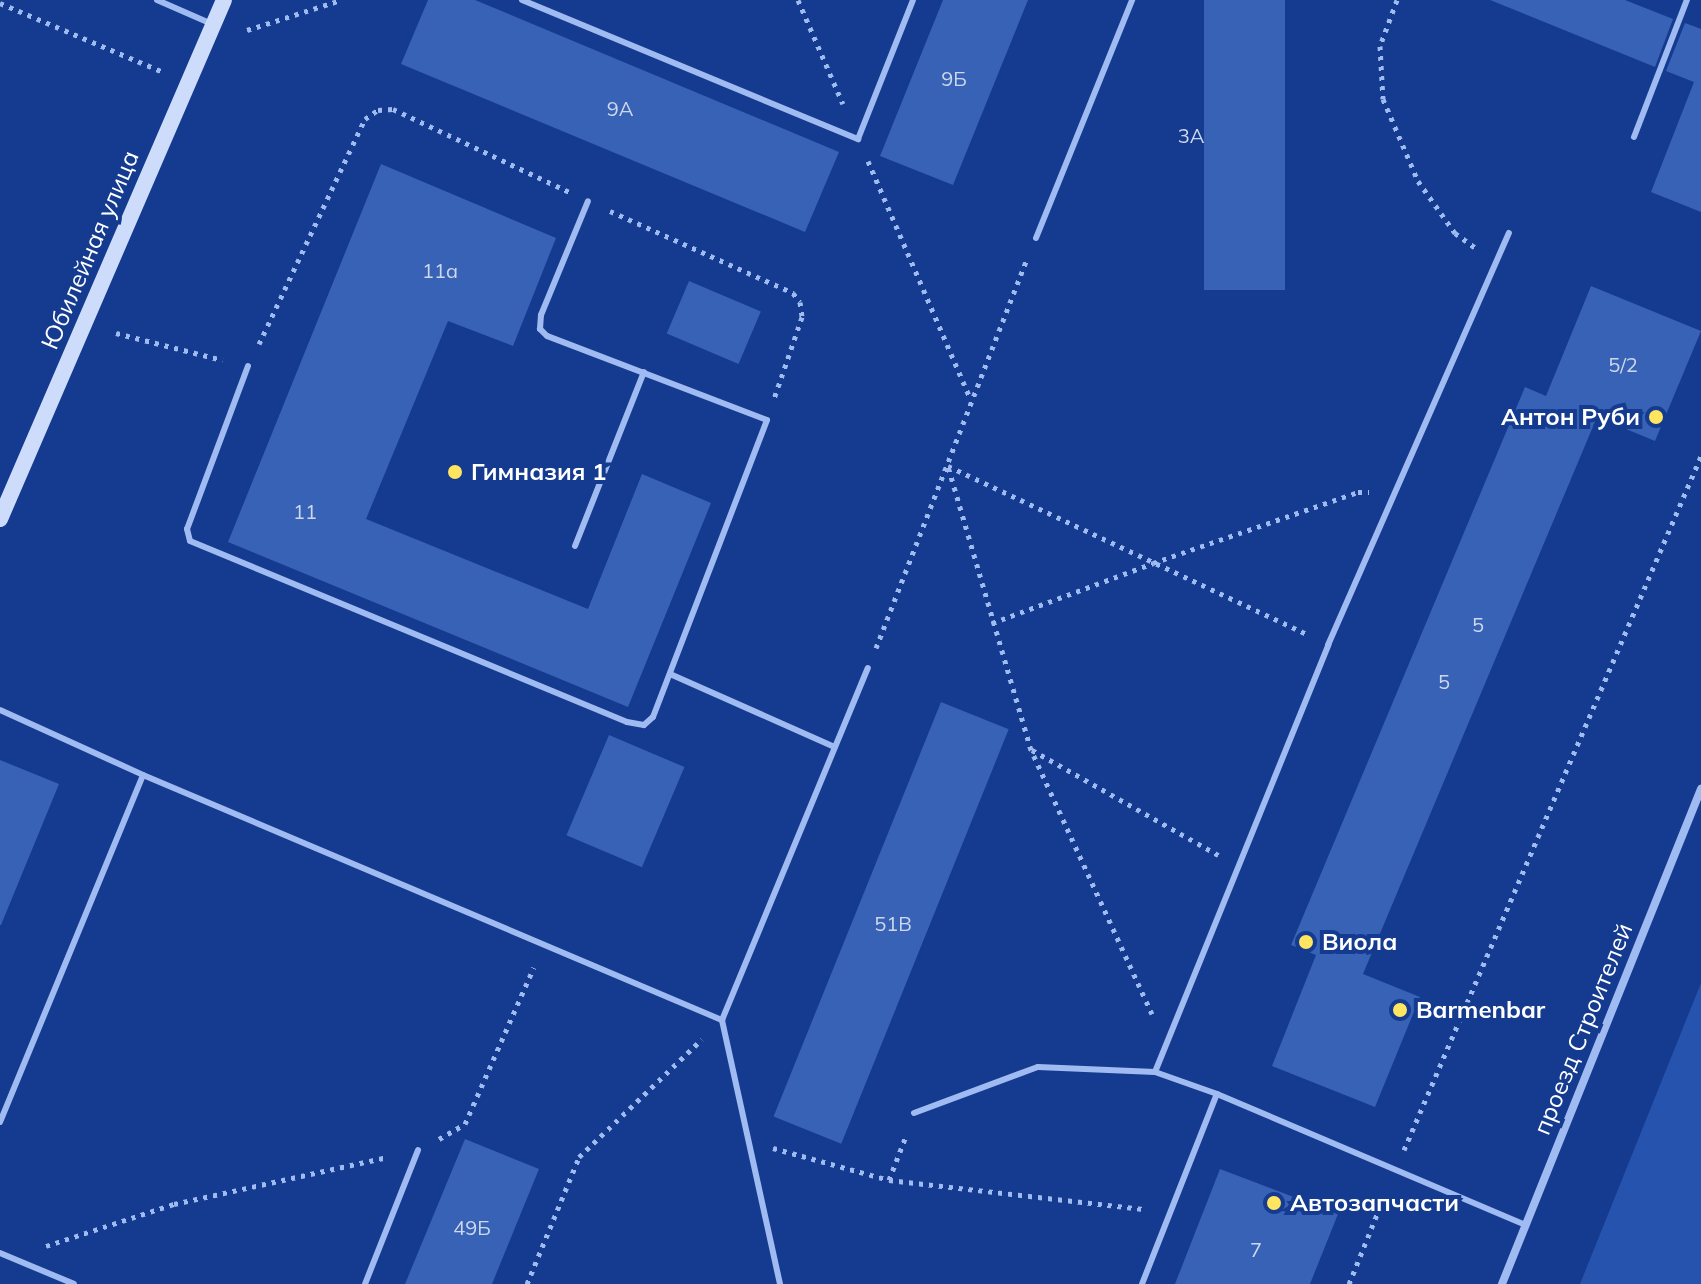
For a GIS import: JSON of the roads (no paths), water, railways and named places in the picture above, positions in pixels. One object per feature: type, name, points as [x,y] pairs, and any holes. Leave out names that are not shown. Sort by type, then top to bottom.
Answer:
[{"type":"street","name":"Юбилейная улица","points":[[0,519],[5,496],[224,0]]},
{"type":"street","name":"проезд Строителей","points":[[1502,1284],[1701,789]]},
{"type":"lane","points":[[157,0],[214,25]]},
{"type":"lane","points":[[522,0],[858,139],[913,0]]},
{"type":"lane","points":[[1036,238],[1132,0]]},
{"type":"lane","points":[[1634,137],[1687,0]]},
{"type":"lane","points":[[248,366],[187,529],[190,541],[627,722],[644,725],[653,717],[767,420],[547,336],[540,329],[541,315],[588,201]]},
{"type":"lane","points":[[1155,1072],[1328,645],[1509,233]]},
{"type":"lane","points":[[575,546],[644,372]]},
{"type":"lane","points":[[780,1284],[722,1020],[868,668]]},
{"type":"lane","points":[[670,674],[835,747]]},
{"type":"lane","points":[[0,710],[143,775],[722,1020]]},
{"type":"lane","points":[[0,1122],[143,775]]},
{"type":"lane","points":[[914,1113],[1038,1067],[1155,1072],[1217,1094],[1526,1225]]},
{"type":"lane","points":[[1142,1284],[1217,1094]]},
{"type":"lane","points":[[365,1284],[418,1150]]},
{"type":"lane","points":[[0,1253],[74,1284]]},
{"type":"place","name":"Антон Руби","points":[[1656,417]]},
{"type":"place","name":"Гимназия 1","points":[[455,472]]},
{"type":"place","name":"Виола","points":[[1306,942]]},
{"type":"place","name":"Barmenbar","points":[[1400,1010]]},
{"type":"place","name":"Автозапчасти","points":[[1274,1203]]}]
